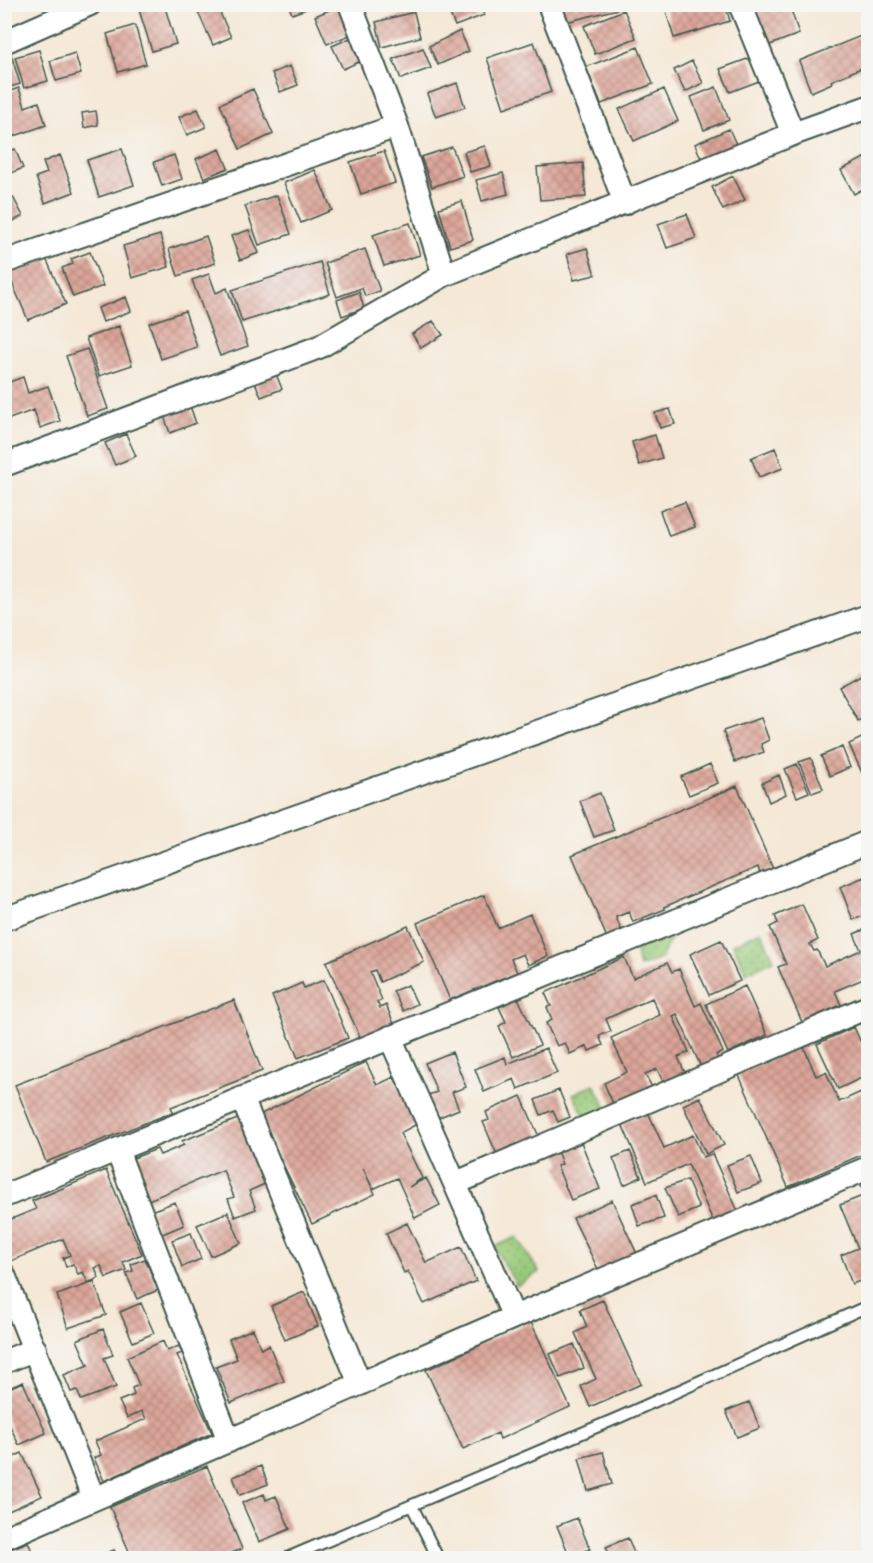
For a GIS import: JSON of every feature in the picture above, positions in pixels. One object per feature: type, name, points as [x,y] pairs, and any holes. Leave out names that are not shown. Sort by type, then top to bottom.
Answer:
[{"type":"street","points":[[4,42],[90,4]]},
{"type":"street","points":[[350,4],[397,126],[444,275]]},
{"type":"street","points":[[549,4],[626,203]]},
{"type":"street","points":[[740,4],[793,134]]},
{"type":"street","points":[[4,465],[319,347],[444,275],[793,134],[868,107]]},
{"type":"street","points":[[4,262],[397,126]]},
{"type":"street","points":[[4,919],[868,616]]},
{"type":"street","points":[[4,1196],[868,842]]},
{"type":"street","points":[[456,1183],[868,1007]]},
{"type":"street","points":[[390,1037],[514,1317]]},
{"type":"street","points":[[242,1098],[360,1384]]},
{"type":"street","points":[[117,1150],[229,1441]]},
{"type":"street","points":[[4,1538],[514,1317],[868,1168]]},
{"type":"street","points":[[4,1275],[94,1499]]},
{"type":"street","points":[[4,1362],[34,1349]]},
{"type":"lane","points":[[287,1558],[620,1417],[868,1306]]},
{"type":"lane","points":[[412,1506],[438,1558]]},
{"type":"green space","points":[[761,931],[774,960],[746,973],[733,944]]},
{"type":"green space","points":[[673,933],[661,959],[639,967],[635,948]]},
{"type":"green space","points":[[594,1084],[607,1108],[586,1119],[573,1094]]},
{"type":"green space","points":[[517,1237],[539,1272],[517,1286],[494,1247]]},
{"type":"building","points":[[164,4],[176,44],[152,51],[139,10]]},
{"type":"building","points":[[208,4],[216,4],[231,37],[213,45],[197,10]]},
{"type":"building","points":[[288,4],[308,4],[309,8],[292,14]]},
{"type":"building","points":[[344,4],[358,32],[327,44],[315,16]]},
{"type":"building","points":[[446,4],[480,4],[484,15],[455,26]]},
{"type":"building","points":[[557,4],[622,4],[622,8],[562,23]]},
{"type":"building","points":[[664,4],[725,4],[730,21],[674,38]]},
{"type":"building","points":[[772,4],[789,4],[799,34],[762,48],[749,13]]},
{"type":"building","points":[[624,10],[636,38],[595,54],[584,26]]},
{"type":"building","points":[[414,12],[420,37],[382,47],[376,22]]},
{"type":"building","points":[[135,25],[146,64],[118,72],[107,34]]},
{"type":"building","points":[[460,31],[469,51],[438,65],[429,46]]},
{"type":"building","points":[[868,33],[868,65],[811,92],[799,61]]},
{"type":"building","points":[[355,36],[365,59],[343,69],[332,46]]},
{"type":"building","points":[[534,42],[551,92],[504,108],[487,58]]},
{"type":"building","points":[[638,47],[653,84],[601,104],[586,67]]},
{"type":"building","points":[[423,48],[431,68],[401,79],[393,59]]},
{"type":"building","points":[[39,50],[48,81],[24,88],[15,57]]},
{"type":"building","points":[[10,51],[20,84],[4,89],[4,53]]},
{"type":"building","points":[[75,53],[81,74],[56,81],[50,61]]},
{"type":"building","points":[[750,58],[759,81],[730,92],[720,69]]},
{"type":"building","points":[[692,61],[703,83],[685,92],[674,70]]},
{"type":"building","points":[[290,66],[298,85],[280,92],[272,73]]},
{"type":"building","points":[[457,83],[465,107],[436,117],[427,94]]},
{"type":"building","points":[[716,87],[729,120],[704,130],[691,97]]},
{"type":"building","points":[[19,88],[25,107],[39,102],[46,125],[12,137],[4,113],[4,93]]},
{"type":"building","points":[[253,89],[273,134],[240,149],[220,104]]},
{"type":"building","points":[[664,89],[678,121],[634,141],[619,109]]},
{"type":"building","points":[[198,109],[206,127],[187,135],[179,117]]},
{"type":"building","points":[[96,111],[98,125],[84,128],[82,113]]},
{"type":"building","points":[[729,129],[737,146],[702,161],[695,144]]},
{"type":"building","points":[[485,146],[491,166],[470,172],[464,152]]},
{"type":"building","points":[[452,147],[463,176],[432,187],[421,157]]},
{"type":"building","points":[[15,149],[23,168],[4,176],[4,153]]},
{"type":"building","points":[[122,149],[134,185],[99,197],[87,160]]},
{"type":"building","points":[[220,149],[228,168],[204,178],[196,159]]},
{"type":"building","points":[[384,151],[395,183],[361,194],[350,162]]},
{"type":"building","points":[[60,155],[74,192],[45,203],[36,177],[47,173],[43,162]]},
{"type":"building","points":[[174,155],[182,179],[162,186],[154,162]]},
{"type":"building","points":[[866,157],[868,186],[854,194],[841,170]]},
{"type":"building","points":[[583,163],[586,197],[540,200],[537,167]]},
{"type":"building","points":[[315,170],[332,210],[301,223],[284,183]]},
{"type":"building","points":[[503,173],[508,194],[482,201],[476,180]]},
{"type":"building","points":[[733,176],[745,200],[723,210],[712,187]]},
{"type":"building","points":[[277,195],[291,234],[259,245],[245,206]]},
{"type":"building","points":[[13,197],[23,216],[4,226],[4,201]]},
{"type":"building","points":[[462,201],[473,240],[450,247],[439,208]]},
{"type":"building","points":[[687,214],[696,238],[667,248],[658,224]]},
{"type":"building","points":[[410,223],[420,255],[384,266],[373,235]]},
{"type":"building","points":[[249,230],[259,253],[240,260],[231,236]]},
{"type":"building","points":[[160,235],[169,267],[132,278],[123,246]]},
{"type":"building","points":[[206,236],[215,263],[178,276],[169,249]]},
{"type":"building","points":[[587,248],[595,275],[574,280],[567,254]]},
{"type":"building","points":[[365,249],[380,291],[365,296],[362,288],[337,297],[325,263]]},
{"type":"building","points":[[90,252],[103,286],[73,297],[62,268],[73,264],[71,259]]},
{"type":"building","points":[[45,256],[66,304],[28,320],[7,271]]},
{"type":"building","points":[[320,262],[330,294],[242,322],[232,290]]},
{"type":"building","points":[[209,274],[216,293],[227,288],[248,346],[220,356],[192,280]]},
{"type":"building","points":[[359,292],[364,308],[342,316],[337,300]]},
{"type":"building","points":[[126,297],[131,311],[103,322],[98,308]]},
{"type":"building","points":[[185,311],[197,347],[161,359],[149,323]]},
{"type":"building","points":[[433,321],[443,335],[421,348],[412,334]]},
{"type":"building","points":[[119,326],[132,365],[99,376],[86,338]]},
{"type":"building","points":[[87,349],[108,409],[87,416],[66,356]]},
{"type":"building","points":[[276,374],[282,389],[261,397],[255,382]]},
{"type":"building","points":[[23,377],[28,393],[48,386],[60,421],[40,428],[34,410],[4,421],[4,384]]},
{"type":"building","points":[[190,406],[196,423],[170,433],[164,416]]},
{"type":"building","points":[[670,409],[675,424],[660,428],[655,413]]},
{"type":"building","points":[[126,434],[136,456],[115,465],[105,443]]},
{"type":"building","points":[[655,435],[662,458],[639,465],[632,442]]},
{"type":"building","points":[[775,448],[783,468],[759,477],[751,458]]},
{"type":"building","points":[[685,502],[695,527],[669,536],[660,511]]},
{"type":"building","points":[[868,671],[868,715],[858,721],[839,687]]},
{"type":"building","points":[[761,718],[769,740],[761,744],[764,752],[735,762],[723,731]]},
{"type":"building","points":[[868,735],[868,773],[863,775],[849,744]]},
{"type":"building","points":[[842,747],[850,767],[830,776],[821,756]]},
{"type":"building","points":[[811,758],[823,789],[812,793],[799,762]]},
{"type":"building","points":[[710,764],[718,783],[689,795],[681,777]]},
{"type":"building","points":[[797,764],[809,792],[797,797],[785,769]]},
{"type":"building","points":[[779,775],[786,794],[769,802],[762,783]]},
{"type":"building","points":[[737,786],[773,869],[760,874],[758,867],[633,922],[629,912],[616,917],[622,932],[607,938],[572,855]]},
{"type":"building","points":[[600,793],[614,830],[594,837],[580,801]]},
{"type":"building","points":[[864,877],[868,888],[868,914],[853,920],[840,887]]},
{"type":"building","points":[[484,895],[498,928],[530,914],[548,956],[528,965],[523,954],[511,959],[517,972],[450,1000],[417,923]]},
{"type":"building","points":[[802,904],[818,940],[810,944],[814,951],[817,950],[825,966],[861,950],[854,934],[868,928],[868,977],[835,991],[841,1005],[802,1022],[778,967],[786,964],[770,927],[778,923],[775,916]]},
{"type":"building","points":[[408,926],[424,962],[380,982],[375,970],[370,972],[382,1000],[377,1002],[380,1008],[386,1005],[394,1024],[361,1039],[326,962]]},
{"type":"building","points":[[721,940],[740,981],[709,995],[690,954]]},
{"type":"building","points":[[624,957],[633,978],[667,963],[672,972],[679,969],[695,1006],[701,1003],[723,1052],[716,1055],[718,1059],[701,1067],[677,1014],[673,1016],[689,1052],[678,1057],[685,1073],[664,1083],[657,1069],[645,1074],[653,1089],[614,1106],[604,1083],[627,1072],[611,1038],[660,1015],[652,998],[606,1019],[611,1031],[599,1036],[603,1045],[589,1051],[587,1046],[570,1054],[565,1043],[557,1046],[546,1023],[552,1020],[547,1007],[551,1006],[545,993]]},
{"type":"building","points":[[324,980],[348,1038],[298,1058],[272,996],[302,983],[304,988]]},
{"type":"building","points":[[408,985],[417,1004],[403,1011],[393,991]]},
{"type":"building","points":[[745,986],[767,1035],[728,1053],[706,1004]]},
{"type":"building","points":[[518,998],[540,1045],[513,1057],[499,1026],[506,1022],[499,1007]]},
{"type":"building","points":[[234,1000],[262,1071],[171,1107],[173,1112],[46,1162],[15,1085]]},
{"type":"building","points":[[854,1027],[868,1059],[868,1075],[838,1089],[817,1044]]},
{"type":"building","points":[[803,1045],[816,1076],[826,1072],[839,1102],[861,1092],[868,1108],[868,1152],[788,1187],[738,1073]]},
{"type":"building","points":[[546,1048],[557,1073],[518,1089],[514,1079],[484,1092],[475,1069],[505,1057],[507,1064]]},
{"type":"building","points":[[452,1052],[466,1087],[452,1092],[459,1109],[435,1119],[425,1096],[437,1092],[425,1063]]},
{"type":"building","points":[[366,1062],[377,1085],[394,1077],[417,1124],[400,1133],[422,1178],[409,1187],[426,1178],[440,1205],[415,1218],[397,1178],[373,1189],[363,1168],[375,1194],[312,1224],[259,1115]]},
{"type":"building","points":[[559,1090],[570,1117],[558,1122],[553,1110],[541,1115],[535,1100]]},
{"type":"building","points":[[521,1096],[540,1139],[498,1157],[483,1122],[489,1120],[486,1112]]},
{"type":"building","points":[[700,1097],[724,1145],[706,1154],[683,1105]]},
{"type":"building","points":[[648,1112],[664,1148],[693,1135],[703,1157],[712,1154],[738,1211],[713,1221],[688,1164],[647,1182],[622,1124]]},
{"type":"building","points":[[240,1118],[267,1183],[249,1191],[256,1209],[235,1217],[228,1199],[234,1197],[223,1170],[141,1203],[131,1159],[157,1149],[160,1155],[184,1145],[182,1141]]},
{"type":"building","points":[[581,1142],[600,1189],[571,1200],[557,1166],[562,1164],[557,1151]]},
{"type":"building","points":[[630,1151],[641,1177],[624,1185],[613,1158]]},
{"type":"building","points":[[751,1156],[762,1183],[738,1192],[727,1165]]},
{"type":"building","points":[[106,1170],[142,1254],[123,1262],[126,1270],[106,1278],[101,1266],[95,1268],[99,1278],[88,1283],[83,1272],[78,1274],[73,1264],[66,1267],[63,1258],[70,1255],[63,1239],[11,1261],[4,1246],[4,1222],[36,1209],[32,1201]]},
{"type":"building","points":[[868,1177],[868,1278],[852,1284],[841,1255],[858,1248],[840,1205],[865,1195],[859,1181]]},
{"type":"building","points":[[687,1180],[699,1208],[678,1217],[665,1188]]},
{"type":"building","points":[[656,1195],[664,1218],[639,1226],[632,1204]]},
{"type":"building","points":[[612,1200],[637,1254],[599,1271],[573,1218]]},
{"type":"building","points":[[175,1202],[184,1225],[160,1235],[151,1211]]},
{"type":"building","points":[[228,1212],[241,1243],[211,1256],[197,1225]]},
{"type":"building","points":[[407,1223],[426,1263],[461,1247],[476,1281],[424,1304],[408,1271],[404,1273],[386,1233]]},
{"type":"building","points":[[191,1233],[201,1259],[182,1267],[172,1240]]},
{"type":"building","points":[[145,1259],[158,1290],[137,1299],[126,1273],[133,1271],[131,1264]]},
{"type":"building","points":[[94,1282],[106,1315],[68,1328],[57,1295]]},
{"type":"building","points":[[304,1292],[318,1326],[285,1340],[271,1306]]},
{"type":"building","points":[[603,1300],[641,1384],[590,1407],[581,1386],[596,1379],[575,1333],[587,1327],[580,1310]]},
{"type":"building","points":[[141,1303],[154,1333],[133,1342],[120,1312]]},
{"type":"building","points":[[531,1322],[570,1407],[500,1439],[498,1433],[463,1449],[426,1370]]},
{"type":"building","points":[[103,1329],[113,1355],[104,1358],[116,1387],[81,1400],[77,1390],[71,1392],[64,1375],[88,1365],[77,1340]]},
{"type":"building","points":[[253,1329],[261,1349],[269,1345],[284,1381],[231,1403],[216,1367],[237,1359],[229,1339]]},
{"type":"building","points":[[163,1341],[167,1351],[179,1346],[182,1353],[177,1355],[212,1433],[104,1481],[94,1458],[101,1455],[95,1441],[146,1419],[142,1411],[127,1418],[119,1401],[134,1395],[132,1388],[139,1385],[127,1357]]},
{"type":"building","points":[[574,1344],[584,1368],[560,1378],[550,1354]]},
{"type":"building","points":[[23,1382],[46,1433],[19,1445],[4,1413],[4,1390]]},
{"type":"building","points":[[749,1402],[760,1428],[737,1437],[726,1411]]},
{"type":"building","points":[[603,1452],[612,1484],[588,1491],[579,1458]]},
{"type":"building","points":[[22,1453],[42,1496],[4,1513],[4,1461]]},
{"type":"building","points":[[207,1466],[242,1549],[219,1558],[132,1558],[110,1507]]},
{"type":"building","points":[[261,1466],[268,1484],[240,1495],[233,1477]]},
{"type":"building","points":[[264,1494],[266,1500],[276,1496],[290,1529],[259,1542],[242,1503]]},
{"type":"building","points":[[577,1518],[590,1549],[570,1557],[557,1526]]},
{"type":"building","points":[[628,1538],[636,1558],[611,1558],[606,1547]]},
{"type":"building","points":[[28,1542],[35,1558],[8,1558],[5,1551]]},
{"type":"building","points":[[114,1550],[119,1558],[95,1558]]}]
